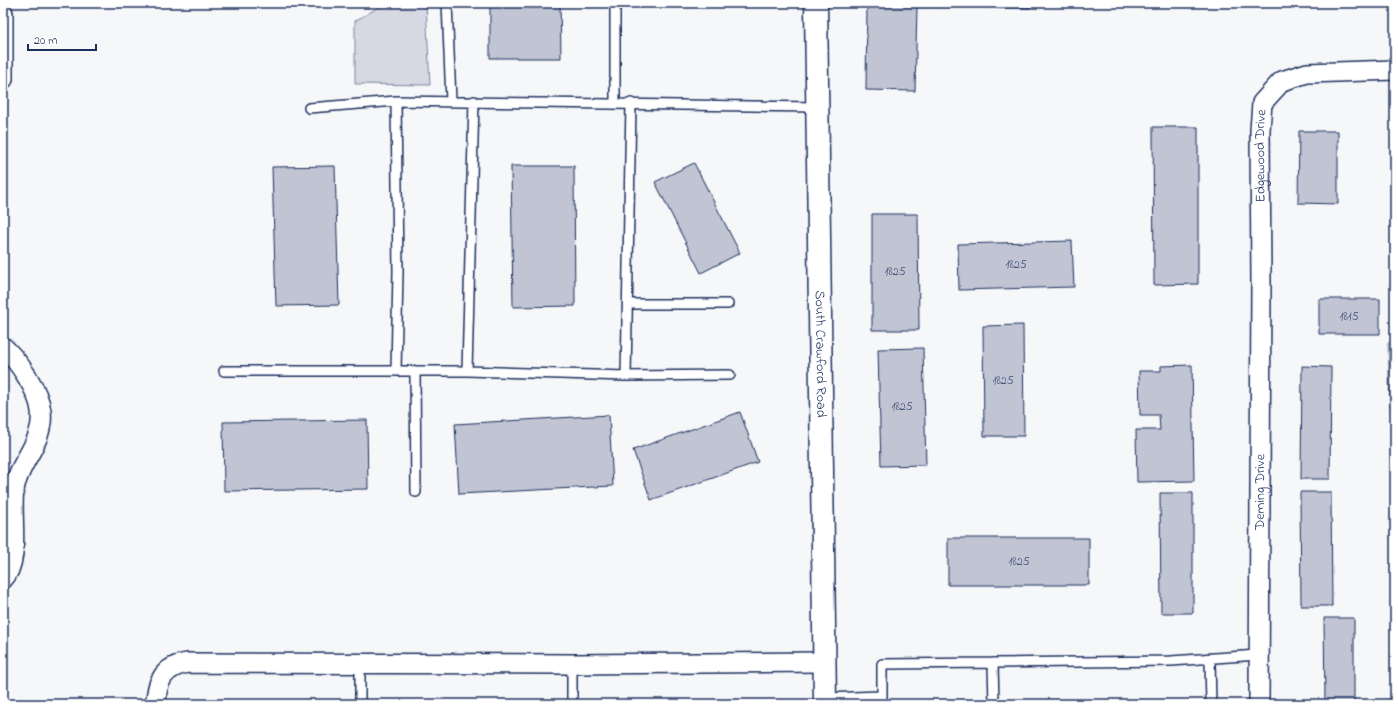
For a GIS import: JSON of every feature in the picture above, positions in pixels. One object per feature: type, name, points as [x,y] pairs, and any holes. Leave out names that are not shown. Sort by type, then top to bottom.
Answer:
[{"type":"street","name":"South Crawford Road","points":[[816,3],[816,107],[825,701]]},
{"type":"street","points":[[3,13],[3,79]]},
{"type":"street","name":"Edgewood Drive","points":[[1261,281],[1260,130],[1262,103],[1282,81],[1306,73],[1395,70]]},
{"type":"street","name":"Deming Drive","points":[[1259,704],[1258,655],[1261,281]]},
{"type":"street","points":[[3,346],[37,394],[42,421],[36,444],[21,469],[14,489],[12,560],[8,574],[3,578]]},
{"type":"street","points":[[156,704],[157,686],[160,679],[166,672],[180,664],[572,664],[824,662]]},
{"type":"lane","points":[[447,3],[451,101]]},
{"type":"lane","points":[[614,3],[615,103]]},
{"type":"lane","points":[[396,100],[398,272],[396,371]]},
{"type":"lane","points":[[309,108],[396,100],[816,107]]},
{"type":"lane","points":[[467,371],[474,101]]},
{"type":"lane","points":[[626,376],[631,103]]},
{"type":"lane","points":[[628,304],[728,304]]},
{"type":"lane","points":[[224,371],[467,371],[626,376],[730,375]]},
{"type":"lane","points":[[415,371],[416,492]]},
{"type":"lane","points":[[825,701],[881,700],[882,664],[1210,660],[1258,655]]},
{"type":"lane","points":[[1210,660],[1211,704]]},
{"type":"lane","points":[[360,663],[360,704]]},
{"type":"lane","points":[[993,663],[994,704]]},
{"type":"lane","points":[[572,664],[572,704]]},
{"type":"shaded area","points":[[386,3],[426,3],[430,85],[355,84],[355,21]]},
{"type":"shaded area","points":[[1388,343],[1395,343],[1395,407],[1390,407]]},
{"type":"building","points":[[490,3],[560,3],[561,58],[490,58]]},
{"type":"building","points":[[867,3],[930,3],[930,7],[917,7],[915,91],[866,90]]},
{"type":"building","points":[[933,3],[1030,3],[1030,8],[933,7]]},
{"type":"building","points":[[1277,3],[1348,3],[1348,5],[1277,6]]},
{"type":"building","points":[[1153,127],[1198,127],[1198,284],[1154,285]]},
{"type":"building","points":[[1299,131],[1338,131],[1338,204],[1298,203]]},
{"type":"building","points":[[694,163],[740,253],[701,273],[655,182]]},
{"type":"building","points":[[335,166],[339,305],[276,306],[272,167]]},
{"type":"building","points":[[511,166],[574,166],[575,306],[513,307]]},
{"type":"building","points":[[872,214],[918,214],[919,330],[872,330]]},
{"type":"building","points":[[1072,241],[1074,287],[959,290],[958,244]]},
{"type":"building","points":[[1319,299],[1380,299],[1380,334],[1319,334]]},
{"type":"building","points":[[1023,325],[1024,436],[984,436],[983,326]]},
{"type":"building","points":[[923,348],[926,465],[881,466],[878,349]]},
{"type":"building","points":[[1192,365],[1194,481],[1137,482],[1136,430],[1160,430],[1159,415],[1140,415],[1139,371],[1161,371],[1161,366]]},
{"type":"building","points":[[1302,366],[1331,367],[1330,479],[1301,479]]},
{"type":"building","points":[[740,412],[758,462],[651,500],[633,450]]},
{"type":"building","points":[[609,415],[613,486],[459,494],[455,424]]},
{"type":"building","points":[[367,420],[368,489],[224,491],[223,422]]},
{"type":"building","points":[[1300,492],[1331,492],[1332,606],[1301,606]]},
{"type":"building","points":[[1160,493],[1193,493],[1193,613],[1161,613]]},
{"type":"building","points":[[948,538],[1089,538],[1089,585],[948,585]]},
{"type":"building","points":[[1324,618],[1354,618],[1354,704],[1325,704]]}]
